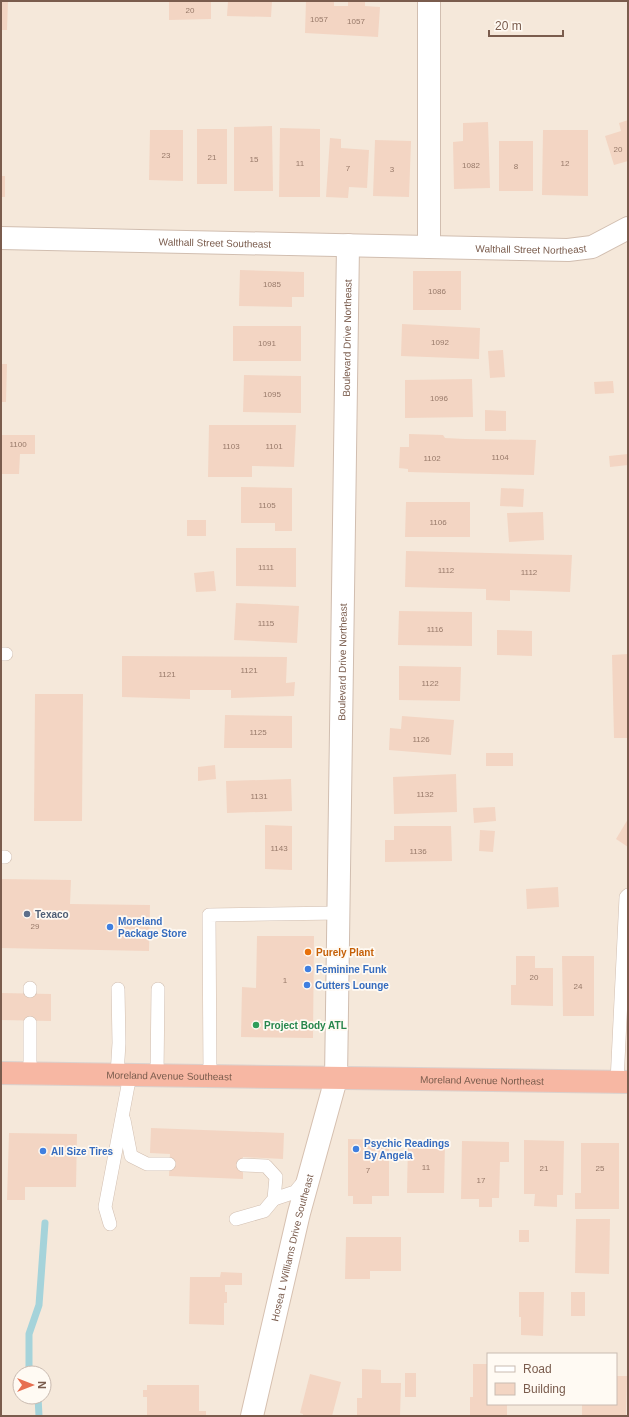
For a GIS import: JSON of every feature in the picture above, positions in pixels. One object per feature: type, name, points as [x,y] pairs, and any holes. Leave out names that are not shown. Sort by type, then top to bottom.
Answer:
[{"type":"highway","name":"Moreland Avenue Southeast","points":[[1,1073],[303,1077],[336,1080]]},
{"type":"highway","name":"Moreland Avenue Northeast","points":[[336,1080],[622,1082]]},
{"type":"street","points":[[429,1],[431,6],[429,247]]},
{"type":"street","name":"Walthall Street Northeast","points":[[429,247],[568,250],[592,247],[628,228]]},
{"type":"street","name":"Walthall Street Southeast","points":[[1,238],[429,247]]},
{"type":"street","name":"Boulevard Drive Northeast","points":[[336,1080],[348,245]]},
{"type":"street","name":"Hosea L Williams Drive Southeast","points":[[252,1416],[299,1213],[312,1171],[336,1080]]},
{"type":"lane","points":[[622,1082],[626,897],[628,895]]},
{"type":"lane","points":[[210,1076],[209,915],[338,913]]},
{"type":"lane","points":[[110,1224],[105,1207],[123,1117],[123,1075],[119,1043],[118,989]]},
{"type":"lane","points":[[157,1075],[158,989]]},
{"type":"lane","points":[[30,1023],[30,1074]]},
{"type":"lane","points":[[123,1117],[131,1156],[148,1164],[169,1164]]},
{"type":"lane","points":[[243,1165],[266,1166],[276,1177],[274,1199]]},
{"type":"lane","points":[[236,1219],[264,1211],[274,1199],[295,1192],[312,1171]]},
{"type":"shaded area","points":[[1,1],[628,1],[628,1416],[1,1416]]},
{"type":"building","points":[[1,1],[8,1],[7,30],[1,30]]},
{"type":"building","points":[[169,1],[211,1],[211,19],[169,20]]},
{"type":"building","points":[[228,1],[272,1],[271,17],[227,16]]},
{"type":"building","points":[[306,1],[334,1],[334,6],[348,6],[348,1],[365,2],[365,6],[380,7],[378,37],[305,33]]},
{"type":"building","points":[[628,120],[628,161],[614,165],[605,136],[621,131],[619,123]]},
{"type":"building","points":[[488,122],[490,188],[454,189],[453,142],[463,141],[463,123]]},
{"type":"building","points":[[272,126],[273,191],[234,191],[234,127]]},
{"type":"building","points":[[280,128],[320,129],[320,197],[279,197]]},
{"type":"building","points":[[197,129],[227,129],[227,184],[197,184]]},
{"type":"building","points":[[150,130],[183,130],[183,181],[149,180]]},
{"type":"building","points":[[543,130],[588,130],[588,196],[542,195]]},
{"type":"building","points":[[330,138],[341,139],[341,148],[369,150],[367,188],[349,187],[348,198],[326,197]]},
{"type":"building","points":[[375,140],[411,141],[409,197],[373,196]]},
{"type":"building","points":[[499,141],[533,141],[533,191],[499,191]]},
{"type":"building","points":[[1,176],[5,176],[5,197],[1,197]]},
{"type":"building","points":[[240,270],[304,272],[304,297],[292,297],[292,307],[239,306]]},
{"type":"building","points":[[413,271],[461,271],[461,310],[413,310]]},
{"type":"building","points":[[402,324],[480,328],[479,359],[401,356]]},
{"type":"building","points":[[233,326],[301,326],[301,361],[233,361]]},
{"type":"building","points":[[503,350],[505,377],[490,378],[488,351]]},
{"type":"building","points":[[1,364],[7,364],[6,402],[1,402]]},
{"type":"building","points":[[244,375],[301,376],[301,413],[243,412]]},
{"type":"building","points":[[472,379],[473,417],[405,418],[405,380]]},
{"type":"building","points":[[613,381],[614,393],[595,394],[594,382]]},
{"type":"building","points":[[485,410],[506,411],[506,431],[485,431]]},
{"type":"building","points":[[209,425],[296,425],[294,467],[252,466],[252,477],[208,477]]},
{"type":"building","points":[[409,434],[443,435],[445,438],[465,439],[536,440],[534,475],[408,472],[408,469],[399,468],[400,447],[409,447]]},
{"type":"building","points":[[1,435],[35,435],[35,454],[20,454],[19,474],[1,474]]},
{"type":"building","points":[[628,454],[628,465],[610,467],[609,456]]},
{"type":"building","points":[[241,487],[292,488],[292,531],[275,531],[275,523],[241,523]]},
{"type":"building","points":[[501,488],[524,489],[523,507],[500,506]]},
{"type":"building","points":[[406,502],[470,502],[470,537],[405,537]]},
{"type":"building","points":[[543,512],[544,540],[509,542],[507,513]]},
{"type":"building","points":[[187,520],[206,520],[206,536],[187,536]]},
{"type":"building","points":[[236,548],[296,548],[296,587],[236,586]]},
{"type":"building","points":[[406,551],[572,555],[570,592],[510,590],[510,601],[486,600],[486,589],[405,587]]},
{"type":"building","points":[[214,571],[216,591],[196,592],[194,573]]},
{"type":"building","points":[[236,603],[299,606],[297,643],[234,640]]},
{"type":"building","points":[[399,611],[472,612],[472,646],[398,645]]},
{"type":"building","points":[[497,630],[532,631],[532,656],[497,655]]},
{"type":"building","points":[[628,654],[628,738],[614,738],[612,655]]},
{"type":"building","points":[[122,656],[287,657],[286,683],[295,682],[294,696],[231,698],[231,690],[190,690],[190,699],[122,697]]},
{"type":"building","points":[[399,666],[461,667],[460,701],[399,700]]},
{"type":"building","points":[[35,694],[83,694],[82,821],[34,821]]},
{"type":"building","points":[[225,715],[292,716],[292,748],[224,748]]},
{"type":"building","points":[[402,716],[454,720],[451,755],[389,750],[390,728],[401,729]]},
{"type":"building","points":[[486,753],[513,753],[513,766],[486,766]]},
{"type":"building","points":[[215,765],[216,779],[198,781],[198,767]]},
{"type":"building","points":[[456,774],[457,812],[394,814],[393,777]]},
{"type":"building","points":[[291,779],[292,811],[227,813],[226,781]]},
{"type":"building","points":[[495,807],[496,821],[474,823],[473,808]]},
{"type":"building","points":[[628,819],[628,847],[616,839]]},
{"type":"building","points":[[265,825],[292,826],[292,870],[265,869]]},
{"type":"building","points":[[394,826],[451,826],[452,861],[385,862],[385,840],[394,840]]},
{"type":"building","points":[[480,830],[495,831],[493,852],[479,851]]},
{"type":"building","points":[[1,879],[71,880],[70,904],[150,905],[149,951],[1,948]]},
{"type":"building","points":[[558,887],[559,907],[527,909],[526,889]]},
{"type":"building","points":[[257,936],[314,936],[313,1038],[241,1037],[242,987],[256,988]]},
{"type":"building","points":[[516,956],[535,956],[535,968],[553,968],[553,1006],[511,1005],[511,985],[516,985]]},
{"type":"building","points":[[562,956],[594,956],[594,1016],[563,1016]]},
{"type":"building","points":[[1,993],[51,994],[51,1021],[1,1020]]},
{"type":"building","points":[[151,1128],[284,1133],[283,1159],[243,1157],[243,1179],[169,1176],[170,1154],[150,1153]]},
{"type":"building","points":[[9,1133],[77,1134],[76,1187],[25,1187],[25,1200],[7,1200]]},
{"type":"building","points":[[348,1139],[389,1140],[389,1196],[372,1196],[372,1204],[353,1204],[353,1196],[348,1196]]},
{"type":"building","points":[[524,1140],[564,1141],[563,1195],[557,1195],[557,1207],[534,1206],[535,1194],[524,1194]]},
{"type":"building","points":[[408,1141],[445,1142],[444,1193],[407,1193]]},
{"type":"building","points":[[462,1141],[509,1142],[509,1162],[500,1162],[499,1198],[492,1198],[492,1207],[479,1207],[479,1199],[461,1199]]},
{"type":"building","points":[[581,1143],[619,1143],[619,1209],[575,1209],[575,1193],[581,1193]]},
{"type":"building","points":[[576,1219],[610,1219],[609,1274],[575,1273]]},
{"type":"building","points":[[519,1230],[529,1230],[529,1242],[519,1242]]},
{"type":"building","points":[[346,1237],[401,1237],[401,1271],[370,1271],[370,1279],[345,1279]]},
{"type":"building","points":[[221,1272],[242,1273],[242,1285],[225,1285],[225,1292],[227,1292],[227,1303],[224,1303],[224,1325],[189,1324],[190,1277],[220,1277]]},
{"type":"building","points":[[519,1292],[544,1292],[543,1336],[521,1335]]},
{"type":"building","points":[[571,1292],[585,1292],[585,1316],[571,1316]]},
{"type":"building","points":[[473,1364],[487,1364],[487,1405],[507,1405],[507,1416],[470,1415],[470,1397],[473,1397]]},
{"type":"building","points":[[362,1369],[381,1370],[381,1383],[401,1383],[400,1416],[357,1415],[357,1398],[362,1398]]},
{"type":"building","points":[[405,1373],[416,1373],[416,1397],[405,1397]]},
{"type":"building","points":[[310,1374],[341,1382],[332,1416],[303,1416],[303,1414],[300,1413]]},
{"type":"building","points":[[617,1376],[627,1376],[626,1416],[582,1416],[582,1405],[617,1405]]},
{"type":"building","points":[[147,1385],[199,1385],[199,1411],[206,1411],[206,1416],[147,1416],[147,1397],[143,1397],[143,1390],[147,1390]]},
{"type":"waterway","points":[[29,1365],[29,1334],[39,1305],[45,1223]]},
{"type":"waterway","points":[[38,1405],[39,1416]]},
{"type":"place","name":"Texaco","points":[[27,914]]},
{"type":"place","name":"Moreland Package Store","points":[[110,927]]},
{"type":"place","name":"Purely Plant","points":[[308,952]]},
{"type":"place","name":"Feminine Funk","points":[[308,969]]},
{"type":"place","name":"Cutters Lounge","points":[[307,985]]},
{"type":"place","name":"Project Body ATL","points":[[256,1025]]},
{"type":"place","name":"Psychic Readings By Angela","points":[[356,1149]]},
{"type":"place","name":"All Size Tires","points":[[43,1151]]}]
